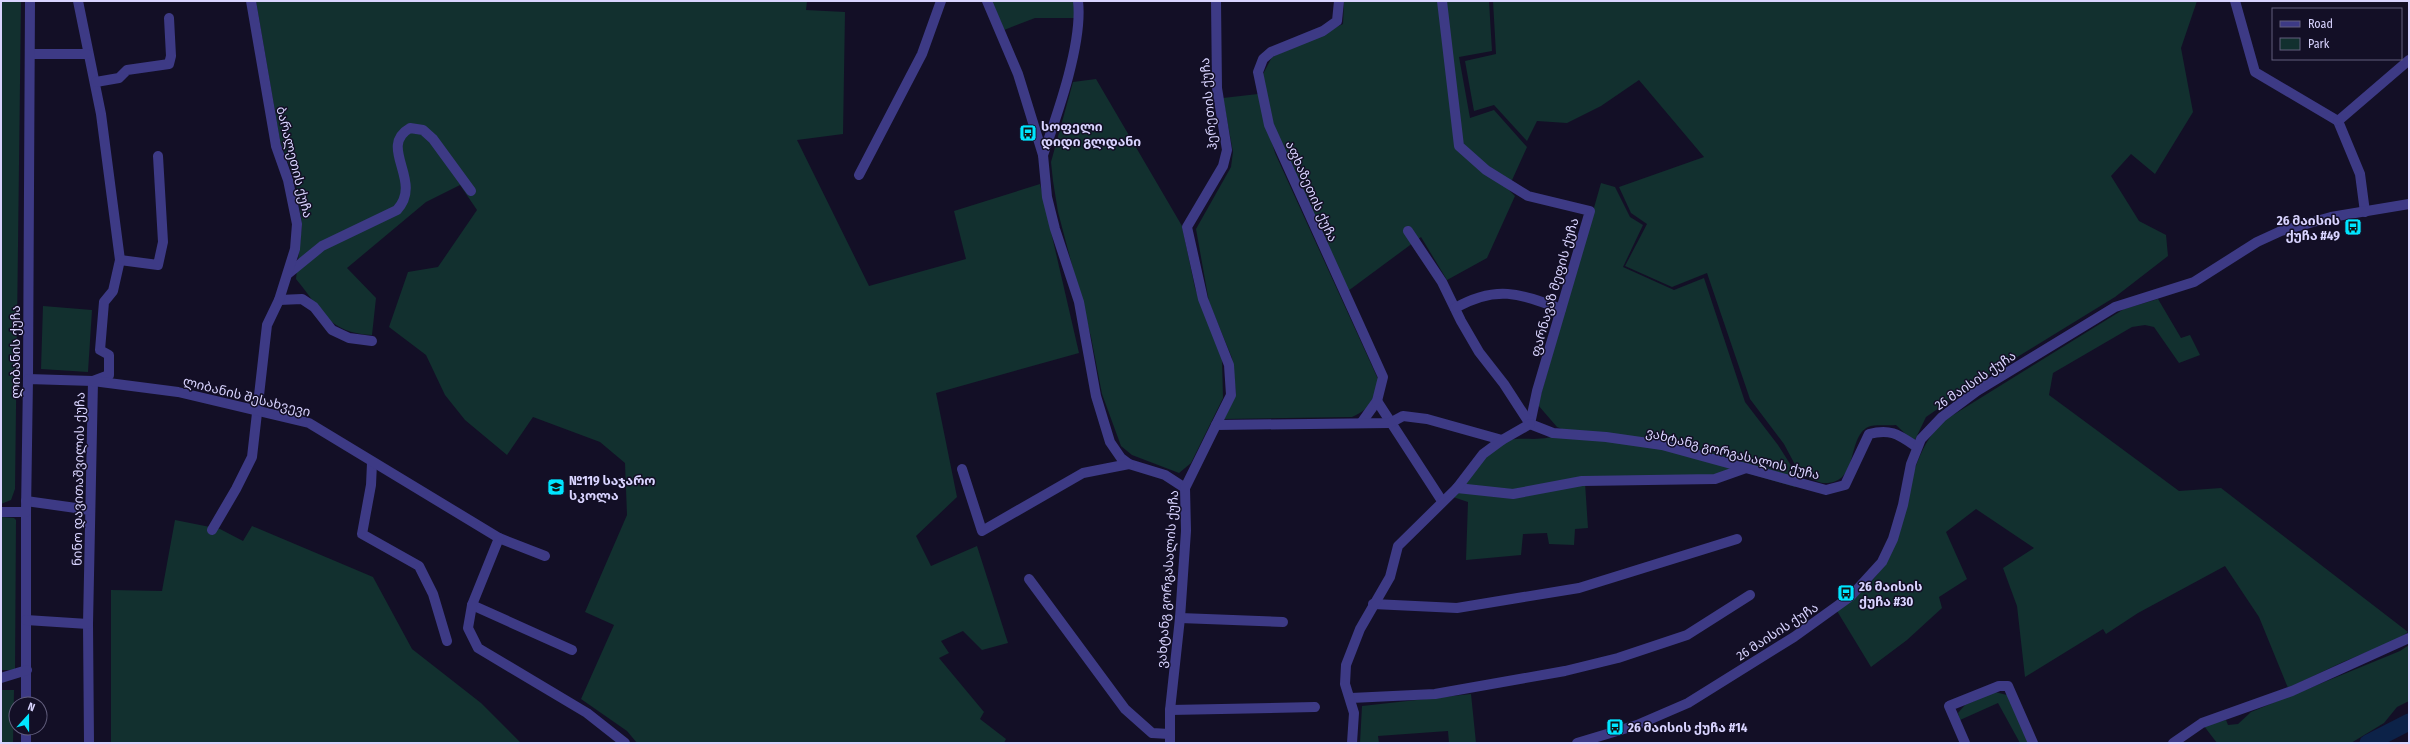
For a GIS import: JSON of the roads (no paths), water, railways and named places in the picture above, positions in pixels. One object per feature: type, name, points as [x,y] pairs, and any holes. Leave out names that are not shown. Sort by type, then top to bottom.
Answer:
[{"type":"street","name":"ლიბანის ქუჩა","points":[[26,696],[26,501],[30,1]]},
{"type":"street","name":"ნინო დავითაშვილის ქუჩა","points":[[78,1],[87,54],[96,82],[120,260],[113,291],[106,298],[100,350],[109,355],[109,375],[93,381],[88,624],[89,743]]},
{"type":"street","name":"ბარალეთის ქუჩა","points":[[212,530],[236,490],[252,457],[259,410],[267,325],[279,300],[295,249],[297,224],[288,180],[276,146],[251,1]]},
{"type":"street","points":[[859,175],[922,54],[940,1]]},
{"type":"street","points":[[987,1],[1018,74],[1043,156],[1049,203],[1084,321],[1089,364],[1096,396],[1114,450],[1129,464],[1165,475],[1185,488]]},
{"type":"street","points":[[1043,156],[1061,101],[1079,30],[1078,1]]},
{"type":"street","name":"ჰერეთის ქუჩა","points":[[1216,1],[1217,88],[1227,150],[1223,166],[1187,227],[1203,298],[1229,365],[1231,395],[1216,425]]},
{"type":"street","name":"აფხაზეთის ქუჩა","points":[[1339,1],[1337,21],[1323,31],[1272,52],[1263,59],[1258,72],[1269,125],[1383,377],[1377,401],[1362,422]]},
{"type":"street","name":"ფარნავაზ მეფის ქუჩა","points":[[1442,1],[1459,146],[1486,170],[1528,196],[1590,211],[1561,309],[1530,424]]},
{"type":"street","points":[[2235,1],[2255,72],[2338,121],[2360,174],[2365,212]]},
{"type":"street","points":[[96,82],[119,78],[127,70],[169,64],[171,56],[169,18]]},
{"type":"street","points":[[30,54],[87,54]]},
{"type":"street","points":[[2338,121],[2409,60]]},
{"type":"street","points":[[286,276],[299,262],[322,246],[397,210],[404,203],[406,184],[396,143],[401,133],[410,128],[423,130],[433,139],[471,191]]},
{"type":"street","points":[[120,260],[158,265],[163,242],[158,156]]},
{"type":"street","name":"26 მაისის ქუჩა","points":[[1577,743],[1638,725],[1688,702],[1794,637],[1851,596],[1882,562],[1893,540],[1903,505],[1911,464],[1917,447],[1932,426],[1957,405],[2115,307],[2194,282],[2257,242],[2287,228],[2331,217],[2409,204]]},
{"type":"street","points":[[1352,743],[1354,713],[1351,698],[1345,684],[1346,665],[1373,604],[1390,577],[1398,546],[1442,501],[1457,488],[1483,454],[1502,440],[1530,424],[1504,384],[1479,352],[1442,282],[1408,230]]},
{"type":"street","points":[[1455,308],[1472,298],[1496,294],[1528,296],[1561,309]]},
{"type":"street","points":[[279,300],[302,299],[314,308],[332,330],[349,338],[372,341]]},
{"type":"street","name":"ლიბანის შესახვევი","points":[[28,379],[93,381],[178,392],[309,423],[352,448],[372,463],[407,481],[499,538],[545,556]]},
{"type":"street","points":[[1377,401],[1442,501]]},
{"type":"street","points":[[1216,425],[1362,422],[1390,423],[1403,416],[1427,419],[1502,440]]},
{"type":"street","name":"ვახტანგ გორგასალის ქუჩა","points":[[1530,424],[1553,433],[1606,437],[1662,445],[1826,490],[1845,485],[1864,441],[1869,434],[1879,432],[1896,433],[1917,447]]},
{"type":"street","name":"ვახტანგ გორგასალის ქუჩა","points":[[1170,739],[1170,710],[1180,618],[1186,531],[1185,488],[1216,425]]},
{"type":"street","points":[[372,463],[371,485],[362,534],[419,566],[433,594],[447,641]]},
{"type":"street","points":[[962,469],[982,531],[1083,473],[1129,464]]},
{"type":"street","points":[[1457,488],[1513,494],[1582,481],[1715,479],[1746,468]]},
{"type":"street","points":[[26,501],[90,510]]},
{"type":"street","points":[[1,512],[26,512]]},
{"type":"street","points":[[499,538],[472,605],[468,628],[478,648],[587,713],[625,743]]},
{"type":"street","points":[[1373,604],[1457,608],[1579,588],[1737,539]]},
{"type":"street","points":[[1029,579],[1124,709],[1152,733],[1170,739]]},
{"type":"street","points":[[1351,698],[1435,694],[1565,672],[1618,658],[1687,635],[1750,595]]},
{"type":"street","points":[[472,605],[572,650]]},
{"type":"street","points":[[1180,618],[1283,622]]},
{"type":"street","points":[[26,620],[88,624]]},
{"type":"street","points":[[2173,743],[2202,723],[2292,691],[2409,638]]},
{"type":"street","points":[[1,678],[27,670]]},
{"type":"street","points":[[1965,743],[1949,706],[1999,686],[2008,686],[2033,743]]},
{"type":"street","points":[[1170,710],[1315,707]]},
{"type":"waterway","points":[[2368,743],[2409,722]]},
{"type":"place","name":"სოფელი დიდი გლდანი","points":[[1028,133]]},
{"type":"place","name":"26 მაისის ქუჩა #49","points":[[2353,227]]},
{"type":"place","name":"№119 საჯარო სკოლა","points":[[556,487]]},
{"type":"place","name":"26 მაისის ქუჩა #30","points":[[1846,593]]},
{"type":"place","name":"26 მაისის ქუჩა #14","points":[[1615,727]]}]
